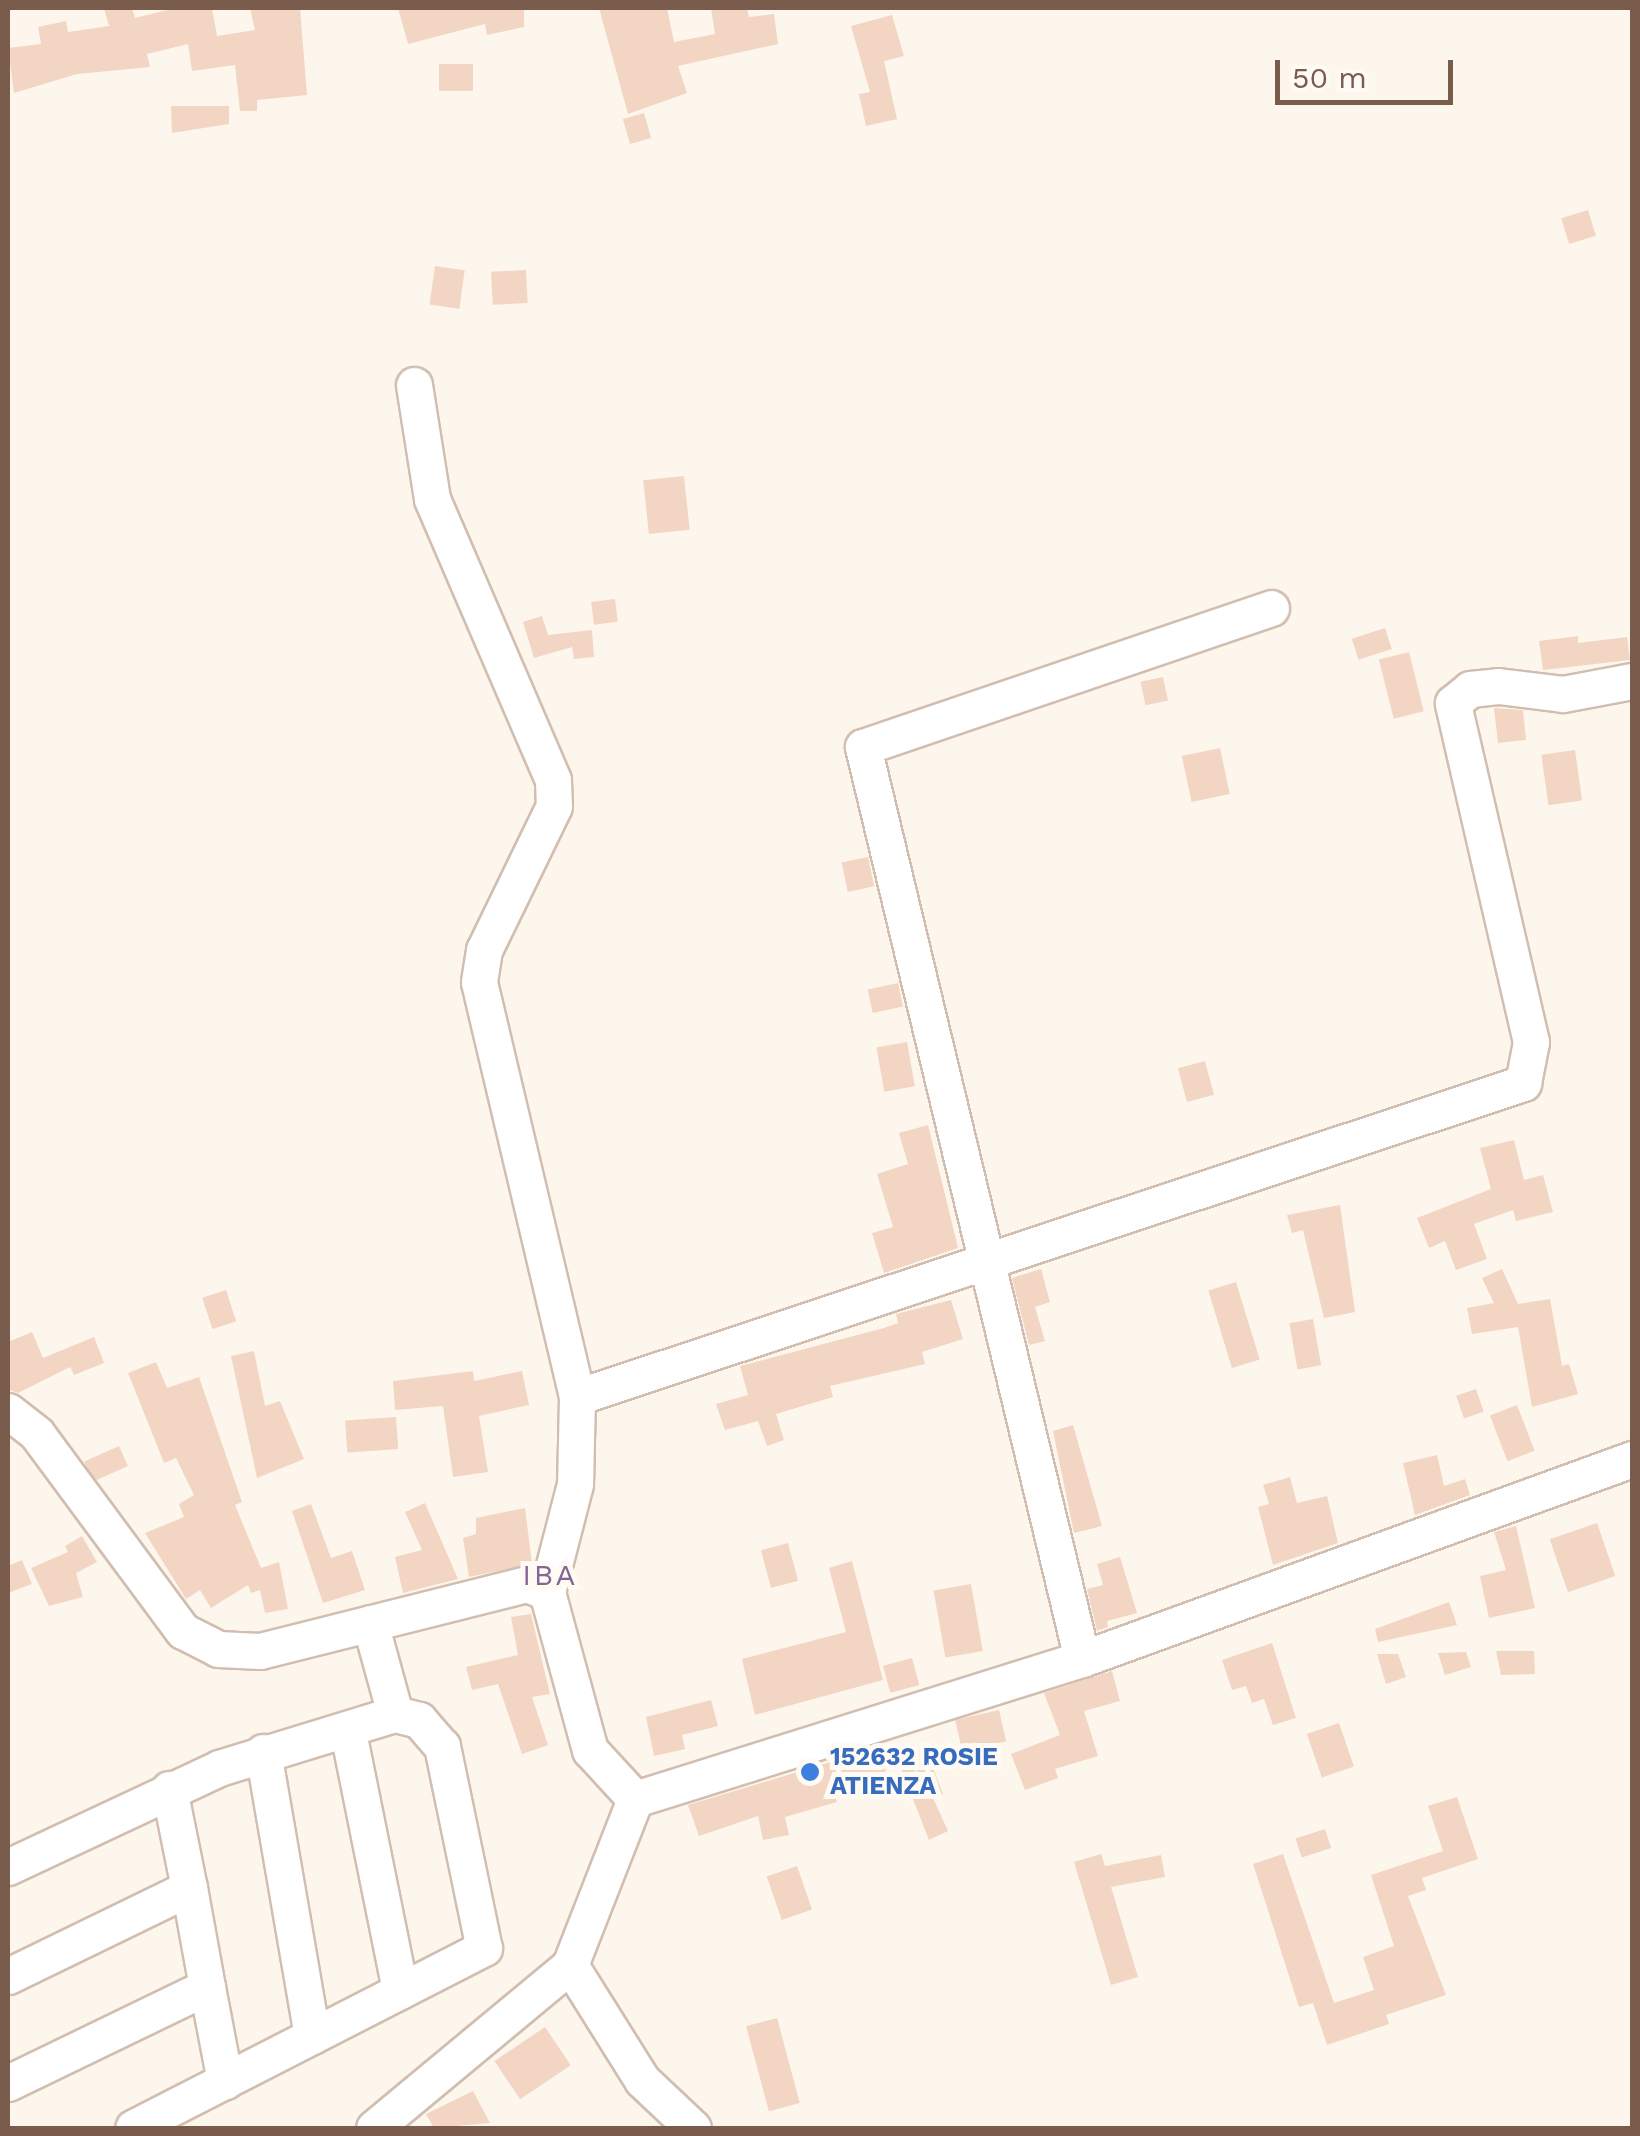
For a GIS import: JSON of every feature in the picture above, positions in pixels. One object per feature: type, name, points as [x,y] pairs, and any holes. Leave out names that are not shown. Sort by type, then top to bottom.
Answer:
[{"type":"street","points":[[414,385],[432,499],[553,780],[554,806],[484,950],[479,982],[577,1396],[575,1484],[547,1592],[590,1750],[635,1799]]},
{"type":"street","points":[[1082,1659],[983,1265],[863,747],[1270,608]]},
{"type":"street","points":[[577,1396],[983,1265],[1312,1148],[1523,1083],[1531,1042],[1453,703],[1470,690],[1498,686],[1564,694],[1632,681]]},
{"type":"street","points":[[8,1412],[37,1434],[184,1632],[218,1649],[260,1650],[527,1584],[547,1592]]},
{"type":"street","points":[[635,1799],[1082,1659],[1632,1460]]},
{"type":"street","points":[[370,1623],[395,1714]]},
{"type":"street","points":[[8,1867],[169,1789],[263,1752],[348,1732],[395,1714],[419,1720],[442,1746],[484,1948],[133,2128]]},
{"type":"street","points":[[348,1732],[400,1991]]},
{"type":"street","points":[[263,1752],[312,2036]]},
{"type":"street","points":[[169,1789],[225,2082]]},
{"type":"street","points":[[374,2128],[570,1965],[635,1799]]},
{"type":"street","points":[[8,1976],[189,1888]]},
{"type":"street","points":[[570,1965],[642,2080],[692,2128]]},
{"type":"street","points":[[8,2083],[207,1987]]},
{"type":"building","points":[[104,8],[132,8],[135,18],[175,8],[212,8],[217,36],[255,30],[250,8],[300,8],[307,95],[257,100],[257,111],[240,111],[235,65],[192,71],[188,44],[147,54],[150,67],[77,74],[14,93],[8,48],[41,44],[38,27],[66,21],[68,32],[109,26]]},
{"type":"building","points":[[398,8],[524,8],[524,27],[487,35],[485,24],[408,44]]},
{"type":"building","points":[[599,8],[667,8],[674,42],[715,34],[711,8],[747,8],[749,17],[774,14],[778,44],[678,66],[687,93],[628,114]]},
{"type":"building","points":[[892,15],[904,56],[884,61],[897,119],[866,126],[859,94],[870,92],[851,26]]},
{"type":"building","points":[[439,64],[473,64],[473,91],[439,91]]},
{"type":"building","points":[[171,106],[229,106],[229,124],[172,133]]},
{"type":"building","points":[[644,113],[651,138],[630,144],[623,119]]},
{"type":"building","points":[[1588,210],[1596,236],[1569,244],[1561,218]]},
{"type":"building","points":[[435,266],[465,270],[459,309],[430,305]]},
{"type":"building","points":[[526,270],[528,303],[493,305],[491,272]]},
{"type":"building","points":[[684,476],[690,530],[649,534],[643,480]]},
{"type":"building","points":[[615,599],[618,622],[594,625],[591,602]]},
{"type":"building","points":[[542,616],[548,635],[592,630],[594,657],[574,659],[572,647],[534,658],[523,622]]},
{"type":"building","points":[[1385,628],[1392,649],[1359,660],[1352,639]]},
{"type":"building","points":[[1578,636],[1578,643],[1627,637],[1630,660],[1543,670],[1539,641]]},
{"type":"building","points":[[1409,652],[1424,711],[1394,719],[1379,659]]},
{"type":"building","points":[[1163,677],[1168,700],[1145,705],[1141,682]]},
{"type":"building","points":[[1494,708],[1523,710],[1526,740],[1498,743]]},
{"type":"building","points":[[1220,748],[1230,794],[1192,802],[1182,756]]},
{"type":"building","points":[[1575,750],[1582,801],[1548,805],[1541,755]]},
{"type":"building","points":[[868,857],[874,886],[848,892],[842,863]]},
{"type":"building","points":[[898,983],[903,1006],[873,1013],[868,989]]},
{"type":"building","points":[[907,1042],[915,1086],[884,1092],[876,1047]]},
{"type":"building","points":[[1205,1061],[1214,1095],[1187,1102],[1178,1068]]},
{"type":"building","points":[[928,1125],[958,1248],[884,1273],[872,1233],[893,1227],[877,1174],[908,1164],[899,1133]]},
{"type":"building","points":[[1514,1140],[1524,1180],[1543,1175],[1553,1212],[1516,1221],[1513,1210],[1474,1224],[1487,1259],[1456,1270],[1445,1241],[1429,1248],[1417,1218],[1491,1189],[1480,1148]]},
{"type":"building","points":[[1340,1205],[1355,1312],[1324,1318],[1303,1230],[1292,1233],[1287,1215]]},
{"type":"building","points":[[1041,1269],[1050,1302],[1035,1307],[1045,1341],[1029,1345],[1012,1278]]},
{"type":"building","points":[[1502,1269],[1518,1304],[1550,1299],[1562,1366],[1569,1364],[1578,1394],[1532,1407],[1518,1327],[1472,1334],[1467,1308],[1494,1303],[1482,1278]]},
{"type":"building","points":[[1236,1282],[1260,1359],[1232,1368],[1208,1290]]},
{"type":"building","points":[[226,1290],[236,1321],[212,1329],[202,1298]]},
{"type":"building","points":[[951,1300],[963,1339],[922,1352],[925,1364],[830,1386],[833,1397],[776,1414],[784,1440],[767,1446],[758,1421],[725,1430],[716,1404],[748,1395],[740,1366],[884,1328],[898,1323],[896,1314]]},
{"type":"building","points":[[1313,1319],[1321,1365],[1298,1369],[1289,1323]]},
{"type":"building","points":[[32,1332],[43,1358],[94,1337],[104,1363],[74,1375],[70,1367],[18,1393],[10,1390],[8,1342]]},
{"type":"building","points":[[254,1351],[265,1406],[280,1401],[304,1459],[257,1478],[231,1356]]},
{"type":"building","points":[[156,1362],[167,1388],[199,1377],[242,1502],[235,1505],[261,1568],[279,1562],[288,1609],[265,1613],[260,1590],[251,1593],[248,1585],[211,1608],[200,1590],[186,1599],[145,1533],[184,1517],[179,1504],[194,1495],[176,1458],[164,1463],[128,1373]]},
{"type":"building","points":[[473,1371],[474,1381],[522,1371],[529,1405],[479,1416],[488,1472],[453,1477],[443,1406],[395,1410],[393,1381]]},
{"type":"building","points":[[1476,1389],[1484,1412],[1464,1419],[1456,1396]]},
{"type":"building","points":[[1517,1405],[1535,1451],[1507,1461],[1490,1415]]},
{"type":"building","points":[[396,1417],[398,1449],[347,1452],[345,1421]]},
{"type":"building","points":[[1073,1425],[1102,1526],[1074,1533],[1053,1431]]},
{"type":"building","points":[[119,1446],[128,1466],[93,1482],[84,1461]]},
{"type":"building","points":[[1437,1455],[1444,1486],[1465,1479],[1470,1495],[1415,1515],[1403,1463]]},
{"type":"building","points":[[1290,1477],[1297,1503],[1327,1496],[1338,1543],[1273,1565],[1258,1507],[1269,1504],[1263,1485]]},
{"type":"building","points":[[425,1503],[458,1579],[403,1593],[395,1557],[422,1550],[405,1512]]},
{"type":"building","points":[[311,1504],[331,1558],[352,1551],[365,1590],[323,1603],[292,1511]]},
{"type":"building","points":[[525,1508],[532,1564],[469,1577],[463,1538],[476,1534],[476,1518]]},
{"type":"building","points":[[1597,1523],[1615,1576],[1568,1592],[1550,1539]]},
{"type":"building","points":[[1516,1526],[1535,1608],[1489,1618],[1480,1576],[1506,1570],[1494,1532]]},
{"type":"building","points":[[82,1536],[97,1562],[76,1573],[83,1597],[49,1606],[31,1568],[68,1552],[65,1546]]},
{"type":"building","points":[[788,1543],[798,1581],[771,1588],[761,1550]]},
{"type":"building","points":[[1120,1557],[1137,1613],[1107,1621],[1108,1627],[1097,1631],[1087,1589],[1103,1585],[1097,1564]]},
{"type":"building","points":[[22,1560],[32,1584],[8,1593],[8,1566]]},
{"type":"building","points":[[852,1561],[883,1680],[755,1715],[742,1659],[846,1632],[829,1568]]},
{"type":"building","points":[[971,1584],[983,1651],[945,1658],[934,1591]]},
{"type":"building","points":[[1449,1602],[1457,1625],[1378,1642],[1375,1629]]},
{"type":"building","points":[[531,1614],[550,1694],[532,1697],[548,1745],[522,1754],[498,1684],[472,1690],[466,1667],[518,1655],[511,1617]]},
{"type":"building","points":[[1272,1643],[1296,1718],[1273,1725],[1264,1699],[1252,1703],[1246,1686],[1232,1690],[1222,1660]]},
{"type":"building","points":[[1496,1651],[1534,1651],[1535,1674],[1501,1675]]},
{"type":"building","points":[[1466,1652],[1471,1667],[1445,1675],[1438,1653]]},
{"type":"building","points":[[1377,1654],[1398,1654],[1406,1677],[1386,1684]]},
{"type":"building","points":[[912,1658],[919,1685],[890,1693],[883,1666]]},
{"type":"building","points":[[1112,1671],[1120,1701],[1084,1711],[1098,1756],[1055,1769],[1058,1778],[1025,1790],[1011,1754],[1060,1735],[1044,1693]]},
{"type":"building","points":[[711,1700],[718,1726],[682,1735],[685,1749],[654,1756],[646,1717]]},
{"type":"building","points":[[999,1710],[1006,1741],[962,1751],[955,1720]]},
{"type":"building","points":[[1339,1723],[1354,1766],[1322,1778],[1307,1734]]},
{"type":"building","points":[[925,1747],[943,1794],[933,1798],[948,1831],[929,1840],[897,1758]]},
{"type":"building","points":[[877,1748],[886,1771],[834,1792],[837,1802],[785,1817],[789,1835],[763,1840],[758,1816],[699,1836],[688,1805]]},
{"type":"building","points":[[1457,1797],[1478,1859],[1422,1878],[1426,1890],[1408,1896],[1446,1995],[1386,2015],[1389,2024],[1327,2045],[1313,2003],[1299,2007],[1253,1864],[1283,1854],[1334,2003],[1374,1990],[1363,1957],[1394,1946],[1371,1875],[1443,1851],[1428,1806]]},
{"type":"building","points":[[1325,1829],[1331,1848],[1302,1858],[1296,1839]]},
{"type":"building","points":[[1101,1854],[1105,1866],[1161,1855],[1165,1877],[1111,1887],[1138,1977],[1111,1985],[1074,1862]]},
{"type":"building","points":[[797,1866],[812,1909],[782,1920],[767,1876]]},
{"type":"building","points":[[777,2018],[800,2103],[769,2111],[746,2026]]},
{"type":"building","points":[[545,2027],[571,2065],[520,2099],[494,2061]]},
{"type":"building","points":[[473,2091],[490,2123],[434,2128],[426,2114]]},
{"type":"place","name":"152632 ROSIE ATIENZA","points":[[810,1772]]},
{"type":"district","name":"IBA","points":[[550,1575]]}]
